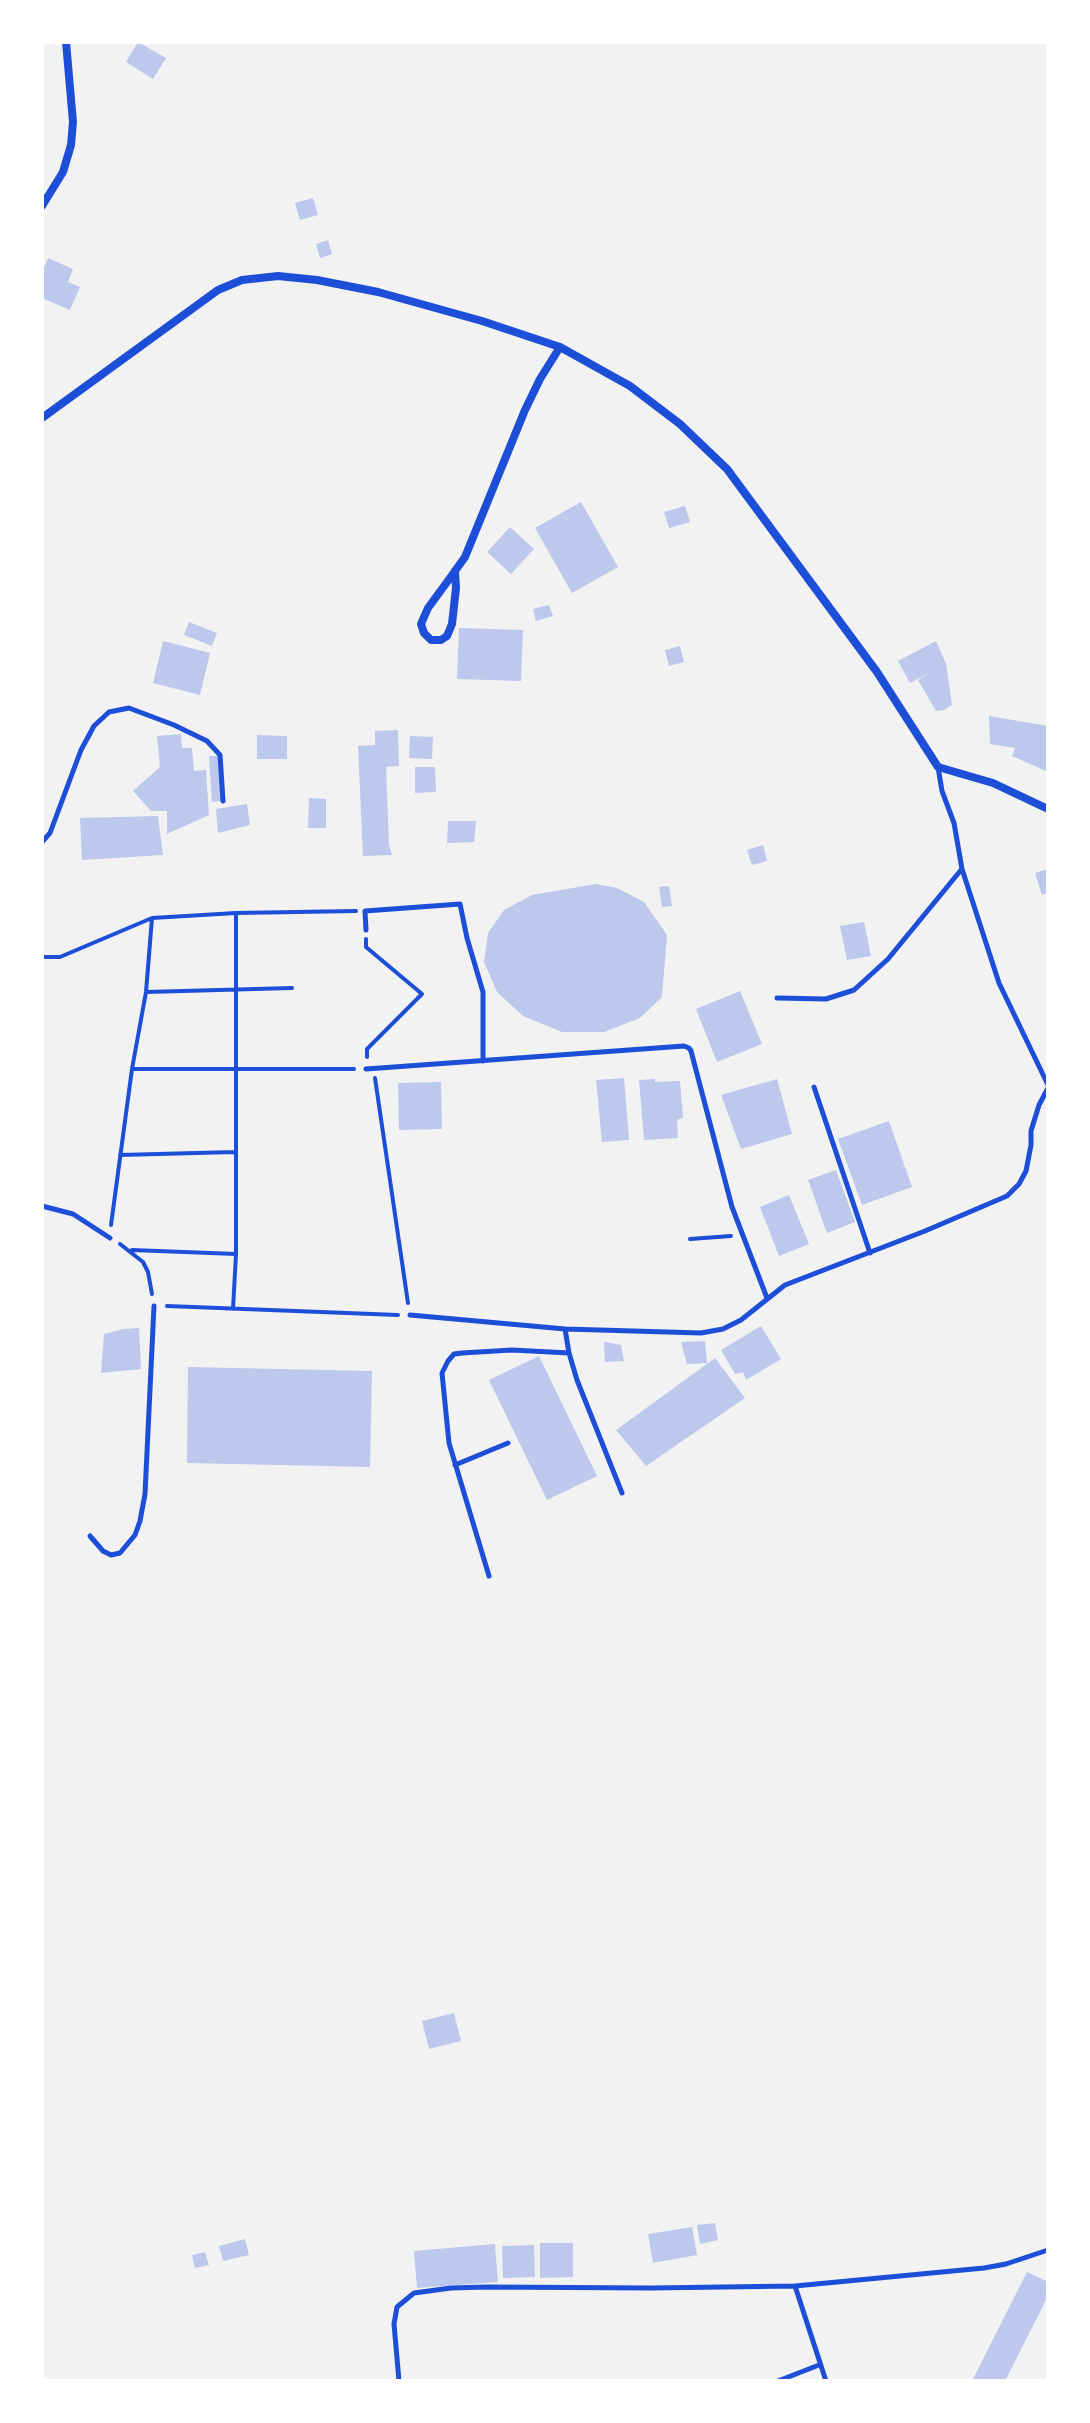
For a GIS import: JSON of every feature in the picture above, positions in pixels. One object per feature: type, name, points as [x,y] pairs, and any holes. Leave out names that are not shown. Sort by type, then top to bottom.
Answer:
[{"type":"street","points":[[42,206],[63,172],[71,145],[73,122],[66,42]]},
{"type":"street","points":[[42,418],[218,290],[242,280],[278,276],[378,292],[560,347],[630,386],[680,424],[727,469],[877,672],[938,767],[993,783],[1048,809]]},
{"type":"street","points":[[455,571],[452,624],[447,636],[441,640],[431,640],[421,624],[428,608],[465,557],[540,379],[560,347]]},
{"type":"lane","points":[[42,842],[50,833],[81,750],[94,726],[109,712],[129,708],[207,741],[220,755],[223,801]]},
{"type":"lane","points":[[410,1315],[565,1329],[701,1333],[723,1329],[741,1320],[785,1285],[984,1208],[1015,1189],[1028,1164],[1031,1131],[1048,1086],[999,983],[962,869],[954,823],[942,791],[938,767]]},
{"type":"lane","points":[[777,998],[826,999],[854,990],[888,959],[962,869]]},
{"type":"lane","points":[[366,930],[365,911],[460,904],[483,992],[483,1061]]},
{"type":"lane","points":[[366,1069],[689,1048],[741,1235],[767,1298]]},
{"type":"lane","points":[[814,1087],[870,1253]]},
{"type":"lane","points":[[42,1206],[73,1214],[110,1238]]},
{"type":"lane","points":[[90,1536],[103,1551],[111,1555],[120,1553],[135,1535],[140,1521],[145,1494],[154,1306]]},
{"type":"lane","points":[[565,1329],[577,1380],[622,1493]]},
{"type":"lane","points":[[489,1576],[449,1443],[442,1373],[454,1354],[512,1350],[569,1353]]},
{"type":"lane","points":[[455,1465],[508,1443]]},
{"type":"lane","points":[[399,2381],[394,2324],[397,2307],[414,2293],[474,2287],[795,2286],[984,2268],[1048,2250]]},
{"type":"lane","points":[[795,2286],[826,2381]]},
{"type":"lane","points":[[778,2381],[819,2365]]},
{"type":"path","points":[[42,957],[60,957],[152,918],[365,911]]},
{"type":"path","points":[[233,1309],[236,1254],[236,913]]},
{"type":"path","points":[[110,1238],[132,1069],[146,992],[152,918]]},
{"type":"path","points":[[366,947],[422,994],[367,1049]]},
{"type":"path","points":[[146,992],[292,988]]},
{"type":"path","points":[[236,1254],[130,1250],[143,1262],[148,1272],[154,1306],[410,1315],[374,1068]]},
{"type":"path","points":[[132,1069],[366,1069]]},
{"type":"path","points":[[120,1155],[235,1152]]},
{"type":"path","points":[[690,1239],[741,1235]]},
{"type":"building","points":[[138,42],[166,58],[153,79],[126,62]]},
{"type":"building","points":[[313,198],[318,215],[300,220],[295,203]]},
{"type":"building","points":[[328,240],[332,254],[320,258],[316,244]]},
{"type":"building","points":[[48,258],[73,269],[68,282],[80,287],[70,310],[42,298],[42,273]]},
{"type":"building","points":[[581,502],[618,567],[572,593],[535,528]]},
{"type":"building","points":[[685,506],[690,522],[669,528],[664,512]]},
{"type":"building","points":[[510,527],[534,549],[511,574],[487,552]]},
{"type":"building","points":[[549,605],[553,616],[536,621],[533,609]]},
{"type":"building","points":[[189,622],[217,633],[212,646],[184,635]]},
{"type":"building","points":[[459,628],[523,630],[521,681],[457,679]]},
{"type":"building","points":[[163,641],[210,653],[200,695],[153,683]]},
{"type":"building","points":[[936,641],[946,664],[952,705],[936,711],[918,680],[931,672],[910,683],[898,661]]},
{"type":"building","points":[[680,646],[684,662],[669,666],[665,650]]},
{"type":"building","points":[[989,716],[1048,726],[1048,772],[1012,756],[1015,748],[990,744]]},
{"type":"building","points":[[398,730],[399,766],[386,767],[392,855],[363,856],[358,746],[375,745],[375,731]]},
{"type":"building","points":[[181,734],[182,748],[192,748],[194,771],[206,770],[209,815],[167,834],[167,811],[151,811],[133,791],[160,767],[157,736]]},
{"type":"building","points":[[257,735],[287,736],[287,759],[257,759]]},
{"type":"building","points":[[410,736],[433,737],[432,759],[409,758]]},
{"type":"building","points":[[209,756],[219,756],[222,801],[212,802]]},
{"type":"building","points":[[415,767],[435,767],[436,792],[415,793]]},
{"type":"building","points":[[309,798],[326,799],[326,828],[308,828]]},
{"type":"building","points":[[247,804],[250,825],[218,833],[216,809]]},
{"type":"building","points":[[158,816],[163,855],[82,860],[80,818]]},
{"type":"building","points":[[448,821],[476,821],[474,842],[447,843]]},
{"type":"building","points":[[763,845],[767,861],[752,865],[747,850]]},
{"type":"building","points":[[1048,869],[1048,893],[1042,895],[1035,873]]},
{"type":"building","points":[[596,884],[617,888],[644,902],[667,935],[662,997],[640,1018],[604,1032],[562,1032],[523,1016],[497,992],[484,962],[488,933],[504,910],[532,895]]},
{"type":"building","points":[[669,886],[672,906],[662,907],[659,887]]},
{"type":"building","points":[[864,922],[871,956],[847,960],[840,926]]},
{"type":"building","points":[[740,991],[762,1044],[717,1062],[696,1009]]},
{"type":"building","points":[[624,1078],[629,1140],[602,1142],[596,1080]]},
{"type":"building","points":[[655,1079],[655,1082],[680,1081],[683,1118],[677,1120],[678,1138],[644,1140],[639,1080]]},
{"type":"building","points":[[777,1079],[792,1134],[741,1149],[721,1095]]},
{"type":"building","points":[[441,1082],[442,1129],[399,1130],[398,1083]]},
{"type":"building","points":[[889,1121],[912,1187],[862,1205],[838,1139]]},
{"type":"building","points":[[836,1170],[855,1222],[827,1233],[808,1180]]},
{"type":"building","points":[[789,1195],[809,1244],[779,1256],[760,1207]]},
{"type":"building","points":[[761,1326],[781,1359],[746,1380],[743,1372],[735,1374],[721,1350]]},
{"type":"building","points":[[139,1328],[141,1369],[101,1373],[104,1334]]},
{"type":"building","points":[[705,1341],[707,1363],[687,1364],[681,1342]]},
{"type":"building","points":[[604,1342],[621,1345],[624,1361],[605,1362]]},
{"type":"building","points":[[539,1356],[597,1476],[547,1500],[489,1380]]},
{"type":"building","points":[[715,1358],[745,1398],[646,1466],[616,1430]]},
{"type":"building","points":[[188,1367],[372,1371],[370,1467],[187,1463]]},
{"type":"building","points":[[454,2013],[461,2041],[429,2049],[422,2021]]},
{"type":"building","points":[[715,2223],[718,2240],[700,2244],[697,2225]]},
{"type":"building","points":[[692,2227],[697,2255],[653,2263],[648,2234]]},
{"type":"building","points":[[245,2239],[249,2255],[223,2261],[219,2246]]},
{"type":"building","points":[[540,2243],[573,2243],[573,2277],[540,2278]]},
{"type":"building","points":[[495,2244],[498,2282],[417,2288],[414,2251]]},
{"type":"building","points":[[534,2245],[535,2277],[503,2278],[502,2246]]},
{"type":"building","points":[[205,2252],[209,2265],[195,2268],[192,2255]]},
{"type":"building","points":[[1027,2272],[1048,2282],[1048,2296],[1005,2381],[972,2381]]}]
